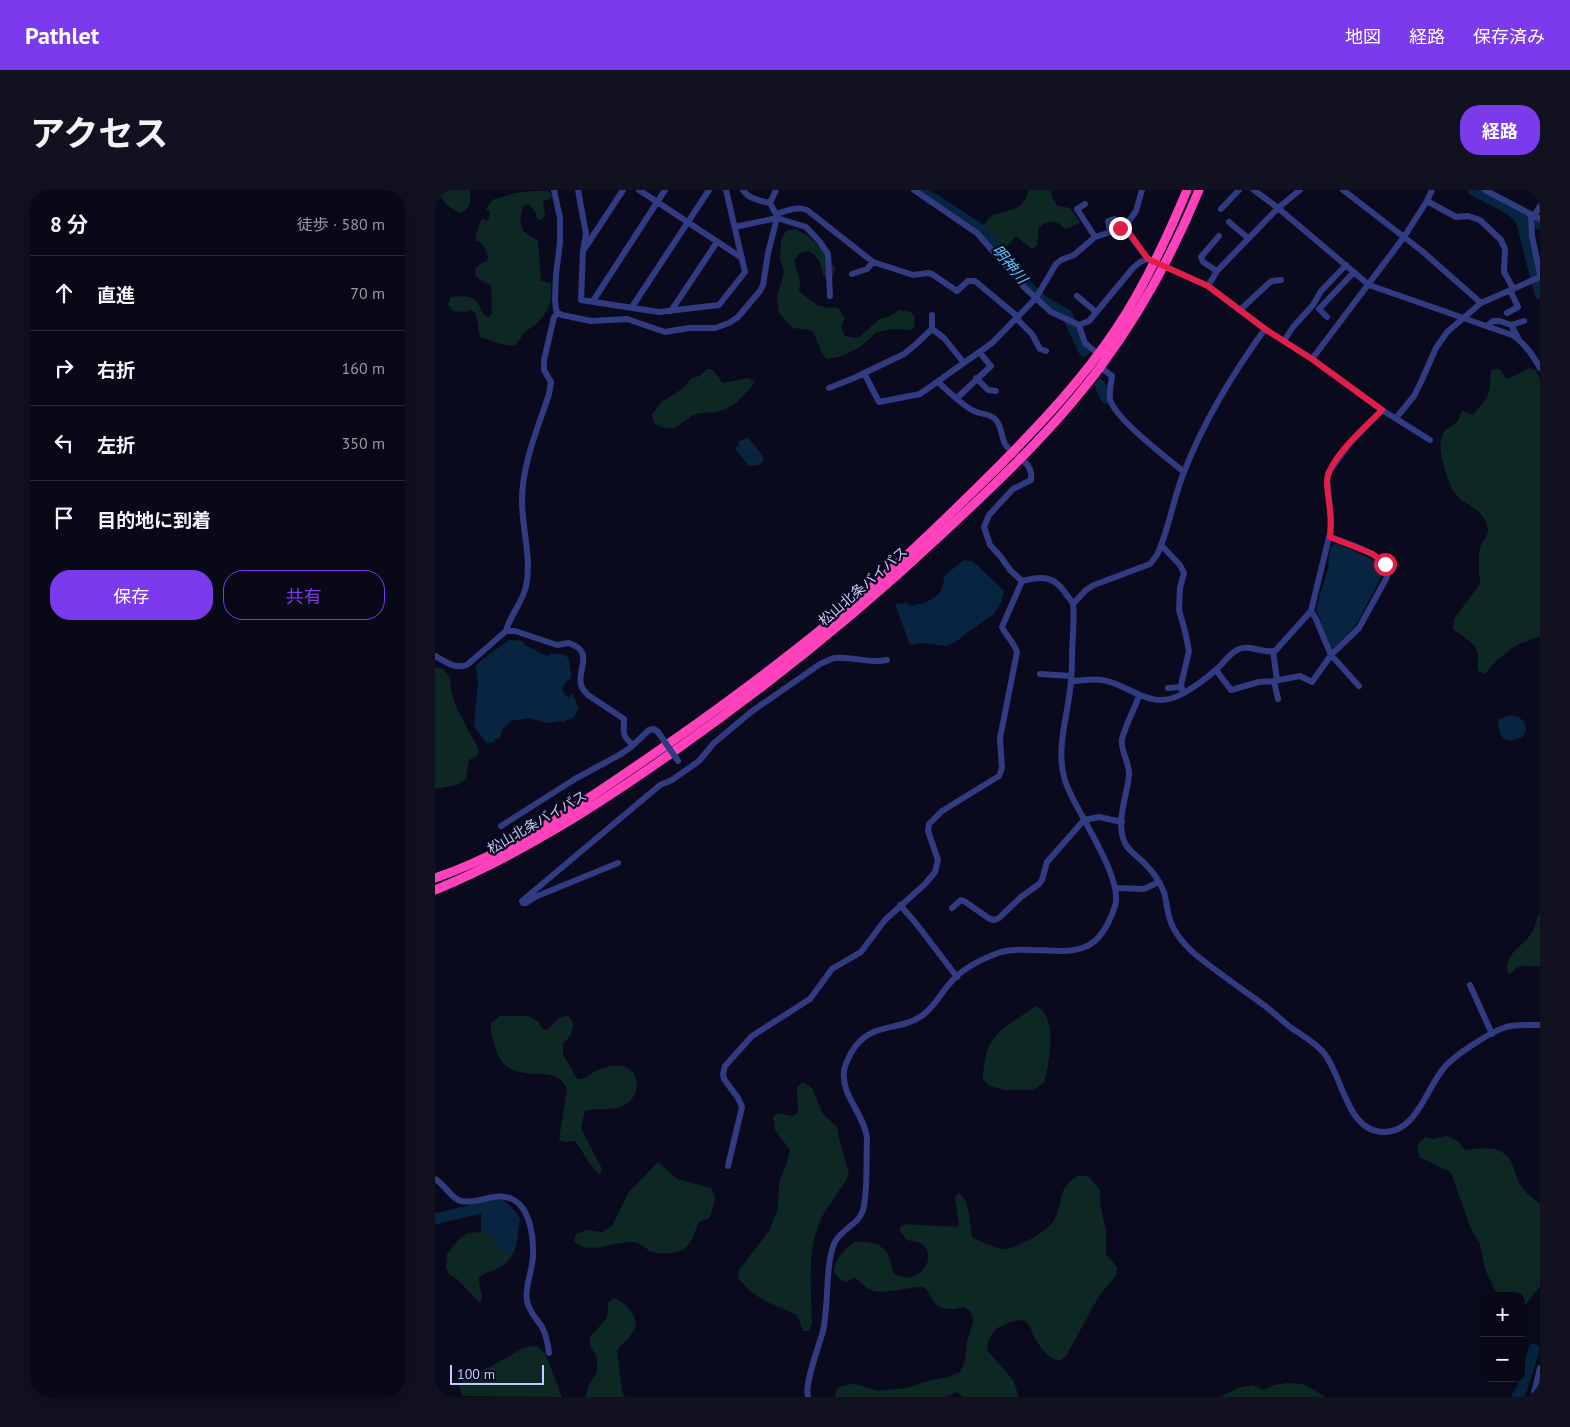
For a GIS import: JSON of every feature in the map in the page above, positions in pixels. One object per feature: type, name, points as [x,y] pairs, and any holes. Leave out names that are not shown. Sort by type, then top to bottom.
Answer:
[{"type":"highway","name":"松山北条バイパス","points":[[435,878],[459,870],[495,853],[586,800],[741,698],[869,590],[944,520],[1013,451],[1072,387],[1115,330],[1132,303],[1151,260],[1187,190]]},
{"type":"highway","name":"松山北条バイパス","points":[[435,890],[499,860],[551,832],[638,776],[830,633],[925,550],[1021,458],[1100,367],[1141,308],[1165,266],[1199,190]]},
{"type":"street","points":[[555,190],[560,218],[560,242],[555,275],[555,299],[558,313],[591,321],[627,319],[665,332],[681,329],[721,327],[738,316],[760,291],[777,216]]},
{"type":"street","points":[[583,251],[623,190]]},
{"type":"street","points":[[639,190],[742,258]]},
{"type":"street","points":[[593,302],[665,190]]},
{"type":"street","points":[[632,307],[709,190]]},
{"type":"street","points":[[579,191],[586,234],[583,251],[581,300],[659,312],[719,305],[745,272],[726,190]]},
{"type":"street","points":[[743,190],[745,194],[753,198],[770,203],[777,216],[789,223],[802,225],[820,242],[828,254],[831,296]]},
{"type":"street","points":[[770,203],[776,190]]},
{"type":"street","points":[[864,373],[879,402],[914,396],[938,382],[992,343],[1018,318],[1036,298],[1056,264],[1073,255],[1095,237],[1124,228],[1136,211],[1142,190]]},
{"type":"street","points":[[1221,209],[1239,190]]},
{"type":"street","points":[[1255,190],[1369,285],[1464,317],[1519,339]]},
{"type":"street","points":[[1208,286],[1217,271],[1248,238],[1278,208],[1300,190]]},
{"type":"street","points":[[1343,190],[1422,251],[1481,303]]},
{"type":"street","points":[[1312,359],[1404,237],[1432,190]]},
{"type":"street","points":[[1485,190],[1519,207],[1533,218]]},
{"type":"street","points":[[917,191],[977,233],[1024,287],[1051,312],[1076,324],[1089,321],[1139,262],[1151,260]]},
{"type":"street","points":[[1427,201],[1456,217],[1469,216],[1480,220],[1501,240],[1505,249],[1504,272],[1518,307],[1507,313]]},
{"type":"street","points":[[1085,204],[1077,209],[1095,237]]},
{"type":"street","points":[[1396,418],[1413,396],[1440,340],[1481,303],[1540,275],[1533,218],[1540,206]]},
{"type":"street","points":[[735,228],[777,216],[795,208],[802,208],[873,262],[913,275],[932,274],[957,292],[968,282],[975,281],[1018,318],[1032,334],[1040,349],[1046,351]]},
{"type":"street","points":[[1111,231],[1109,221],[1114,219]]},
{"type":"street","points":[[1229,222],[1248,238]]},
{"type":"street","points":[[1124,228],[1151,260],[1208,286],[1265,329],[1312,359],[1382,410],[1430,440]]},
{"type":"street","points":[[1217,271],[1203,262],[1201,257],[1219,236]]},
{"type":"street","points":[[671,311],[717,242]]},
{"type":"street","points":[[852,274],[867,269],[873,262]]},
{"type":"street","points":[[1284,341],[1293,327],[1313,305],[1321,291],[1346,265]]},
{"type":"street","points":[[1327,317],[1319,309],[1354,272]]},
{"type":"street","points":[[1240,310],[1268,284],[1281,280]]},
{"type":"street","points":[[1077,296],[1096,312]]},
{"type":"street","points":[[435,656],[460,668],[467,665],[506,631],[524,594],[528,570],[522,499],[526,467],[549,394],[551,382],[544,370],[544,360],[554,318],[558,313]]},
{"type":"street","points":[[829,388],[904,354],[932,329],[932,315]]},
{"type":"street","points":[[1487,326],[1493,321],[1499,321],[1511,326],[1540,368]]},
{"type":"street","points":[[1511,326],[1524,321]]},
{"type":"street","points":[[1076,324],[1085,342],[1097,354]]},
{"type":"street","points":[[932,329],[944,338],[964,363]]},
{"type":"street","points":[[1073,604],[1086,590],[1094,585],[1150,564],[1157,555],[1184,472],[1209,419],[1245,356],[1265,329]]},
{"type":"street","points":[[957,398],[991,366],[979,352]]},
{"type":"street","points":[[1100,367],[1112,376],[1110,400],[1115,409],[1136,431],[1184,472]]},
{"type":"street","points":[[977,378],[989,390],[996,391]]},
{"type":"street","points":[[938,382],[974,412],[985,413],[995,419],[999,424],[1005,444],[1021,458],[1032,473],[1031,480],[1013,489],[989,515],[984,527],[990,545],[1022,581]]},
{"type":"street","points":[[1040,674],[1101,679],[1139,696],[1161,699],[1182,690],[1216,670],[1238,648],[1273,652],[1276,650],[1311,610],[1330,537],[1331,518],[1327,481],[1328,473],[1350,443],[1382,410]]},
{"type":"street","points":[[1216,670],[1231,690],[1259,682],[1300,676],[1312,682],[1331,654],[1359,628],[1389,572],[1385,564],[1373,554],[1330,537]]},
{"type":"street","points":[[1161,546],[1180,564],[1184,574],[1180,588],[1179,610],[1189,651],[1182,690]]},
{"type":"street","points":[[808,1397],[808,1383],[826,1315],[830,1261],[834,1243],[844,1230],[858,1219],[864,1207],[867,1138],[862,1118],[847,1092],[844,1080],[847,1060],[854,1048],[870,1033],[907,1023],[921,1017],[957,976],[987,958],[1010,950],[1067,950],[1086,947],[1100,936],[1115,905],[1116,888],[1110,870],[1066,784],[1061,762],[1065,715],[1071,678],[1073,604],[1056,581],[1035,578],[1022,581]]},
{"type":"street","points":[[728,1166],[741,1107],[738,1098],[724,1079],[725,1066],[753,1036],[810,999],[832,969],[861,952],[885,920],[925,884],[935,872],[938,860],[927,831],[929,824],[941,811],[999,776],[1002,768],[1000,738],[1017,652],[1002,627],[1022,581]]},
{"type":"street","points":[[1311,610],[1331,654],[1359,686]]},
{"type":"street","points":[[506,631],[515,631],[557,645],[569,642],[579,648],[583,659],[581,684],[584,690],[588,695],[624,719],[623,733],[625,738],[633,745]]},
{"type":"street","points":[[1273,652],[1278,699]]},
{"type":"street","points":[[618,863],[535,897],[526,903],[522,901],[660,785],[672,780],[699,761],[714,743],[751,712],[820,664],[833,658],[876,662],[887,660]]},
{"type":"street","points":[[1168,688],[1182,690]]},
{"type":"street","points":[[1139,696],[1123,738],[1123,749],[1129,770],[1121,833],[1126,845],[1146,865],[1159,882],[1164,891],[1170,922],[1184,944],[1289,1026],[1313,1042],[1324,1053],[1352,1111],[1362,1125],[1375,1132],[1396,1131],[1407,1124],[1448,1063],[1492,1034],[1513,1025],[1540,1025]]},
{"type":"street","points":[[741,698],[751,712]]},
{"type":"street","points":[[501,826],[575,779],[603,765],[633,745],[649,730],[658,732],[685,771]]},
{"type":"street","points":[[952,908],[961,900],[990,919],[999,918],[1021,897],[1039,884],[1047,862],[1084,820],[1099,817],[1122,822]]},
{"type":"street","points":[[1116,888],[1144,889],[1159,882]]},
{"type":"street","points":[[900,905],[957,976]]},
{"type":"street","points":[[1470,985],[1492,1034]]},
{"type":"street","points":[[435,1179],[460,1200],[505,1196],[518,1202],[525,1212],[532,1238],[533,1255],[526,1292],[527,1298],[531,1314],[542,1327],[549,1353]]},
{"type":"street","points":[[1533,1397],[1540,1368]]},
{"type":"green space","points":[[437,190],[470,190],[469,206],[460,213],[456,211],[446,204]]},
{"type":"green space","points":[[1029,190],[1051,190],[1052,198],[1058,206],[1070,208],[1080,223],[1065,229],[1059,223],[1046,223],[1039,227],[1037,246],[1032,249],[1016,236],[1003,251],[984,228],[986,222],[994,215],[1017,208],[1025,200]]},
{"type":"green space","points":[[548,191],[552,195],[551,198],[543,201],[545,216],[541,220],[536,218],[536,213],[529,204],[523,206],[520,222],[523,231],[538,241],[541,281],[551,283],[551,301],[542,318],[525,332],[514,346],[501,344],[480,337],[476,314],[471,310],[464,312],[453,311],[448,304],[451,297],[464,296],[475,300],[484,315],[489,317],[492,314],[490,284],[483,282],[476,276],[475,269],[487,261],[488,256],[480,242],[476,241],[476,234],[482,219],[488,221],[490,212],[486,209],[492,200],[515,193]]},
{"type":"green space","points":[[795,229],[808,236],[818,245],[835,268],[834,275],[828,278],[823,276],[820,264],[814,255],[808,251],[799,253],[794,261],[800,281],[799,291],[817,304],[838,308],[845,318],[841,327],[845,336],[858,338],[880,319],[890,316],[899,310],[911,312],[915,317],[914,328],[911,330],[893,329],[877,332],[860,347],[843,356],[827,359],[811,330],[793,328],[779,313],[777,297],[784,273],[780,257],[781,240],[786,231]]},
{"type":"green space","points":[[1530,368],[1536,371],[1540,379],[1540,636],[1515,646],[1497,660],[1485,674],[1478,671],[1478,655],[1475,647],[1453,629],[1454,619],[1480,584],[1479,552],[1488,530],[1481,513],[1458,497],[1451,486],[1440,446],[1442,435],[1458,421],[1462,410],[1473,415],[1484,402],[1489,391],[1491,370],[1499,369],[1507,379]]},
{"type":"green space","points":[[707,369],[712,369],[723,383],[748,378],[755,382],[738,401],[721,411],[696,414],[672,428],[661,427],[654,423],[652,414],[661,402],[682,389],[692,378],[700,376]]},
{"type":"green space","points":[[435,667],[443,669],[450,678],[451,691],[457,709],[479,750],[478,755],[469,760],[466,779],[457,785],[435,789]]},
{"type":"green space","points":[[1540,913],[1540,966],[1520,966],[1508,974],[1508,961],[1533,931]]},
{"type":"green space","points":[[1036,1006],[1048,1020],[1050,1030],[1050,1053],[1044,1083],[1033,1090],[1005,1090],[989,1086],[983,1079],[984,1063],[992,1042],[1005,1027]]},
{"type":"green space","points":[[567,1015],[573,1022],[573,1030],[563,1044],[563,1054],[577,1079],[581,1079],[609,1066],[621,1066],[632,1072],[637,1082],[635,1095],[626,1104],[611,1109],[585,1111],[581,1128],[602,1169],[600,1174],[595,1171],[575,1141],[565,1142],[559,1140],[567,1089],[561,1080],[552,1076],[510,1069],[502,1061],[495,1047],[492,1035],[491,1023],[500,1016],[528,1016],[538,1021],[543,1029],[547,1030],[558,1019]]},
{"type":"green space","points":[[803,1082],[812,1088],[823,1114],[837,1127],[849,1174],[823,1215],[816,1233],[811,1258],[812,1322],[809,1331],[803,1331],[797,1315],[763,1300],[750,1291],[738,1278],[739,1270],[769,1231],[778,1209],[779,1182],[790,1150],[775,1130],[773,1117],[777,1113],[793,1116],[798,1112],[797,1087]]},
{"type":"green space","points":[[1447,1136],[1458,1141],[1465,1150],[1483,1148],[1500,1151],[1508,1157],[1522,1187],[1540,1203],[1540,1286],[1525,1305],[1525,1292],[1497,1292],[1495,1290],[1485,1269],[1480,1244],[1470,1227],[1451,1172],[1419,1157],[1417,1145],[1425,1137],[1433,1139]]},
{"type":"green space","points":[[658,1162],[677,1179],[711,1188],[715,1198],[710,1218],[699,1222],[691,1240],[684,1249],[672,1253],[653,1252],[639,1244],[630,1242],[589,1248],[581,1246],[574,1241],[576,1234],[587,1230],[602,1232],[612,1226],[628,1193]]},
{"type":"green space","points":[[1079,1175],[1089,1177],[1100,1190],[1100,1203],[1106,1231],[1106,1254],[1117,1267],[1116,1275],[1099,1296],[1066,1356],[1060,1361],[1047,1354],[1040,1347],[1028,1324],[1018,1320],[999,1327],[989,1340],[987,1350],[1013,1380],[1019,1397],[963,1397],[956,1392],[945,1397],[835,1397],[837,1388],[849,1384],[860,1385],[877,1391],[907,1388],[960,1372],[965,1361],[967,1341],[974,1320],[970,1311],[964,1307],[948,1309],[940,1307],[922,1287],[879,1292],[868,1289],[854,1277],[847,1282],[841,1280],[834,1272],[836,1263],[850,1245],[854,1242],[877,1244],[882,1247],[889,1257],[893,1273],[903,1277],[912,1277],[919,1274],[925,1268],[928,1254],[925,1247],[918,1242],[907,1240],[900,1231],[900,1227],[907,1224],[956,1227],[959,1224],[955,1197],[959,1193],[967,1207],[972,1237],[998,1248],[1005,1249],[1017,1246],[1051,1224],[1057,1213],[1063,1191]]},
{"type":"green space","points":[[481,1232],[491,1235],[501,1250],[507,1252],[511,1257],[500,1267],[479,1277],[482,1300],[479,1302],[457,1279],[450,1275],[446,1268],[447,1254],[458,1240],[468,1233]]},
{"type":"green space","points":[[614,1298],[630,1310],[636,1323],[632,1334],[617,1350],[622,1391],[625,1397],[586,1397],[588,1386],[597,1373],[597,1357],[590,1346],[590,1337],[606,1319],[608,1303]]},
{"type":"green space","points":[[536,1346],[545,1353],[562,1397],[462,1396],[459,1386],[467,1377],[488,1368],[525,1347]]},
{"type":"green space","points":[[1288,1383],[1303,1384],[1326,1397],[1220,1397],[1238,1388],[1253,1385],[1263,1390],[1274,1385]]},
{"type":"water","points":[[748,438],[759,450],[764,460],[759,465],[749,466],[735,449],[739,446],[738,443],[741,440]]},
{"type":"water","points":[[1336,543],[1372,559],[1384,568],[1384,572],[1356,625],[1334,648],[1331,647],[1316,609],[1328,568],[1330,548]]},
{"type":"water","points":[[964,560],[972,561],[1004,591],[1001,602],[994,614],[957,641],[946,646],[921,643],[910,645],[895,604],[906,603],[911,606],[934,598],[941,589],[944,576]]},
{"type":"water","points":[[509,640],[523,641],[525,645],[547,656],[553,654],[566,655],[572,675],[571,679],[566,681],[562,690],[566,696],[570,697],[572,693],[579,708],[574,717],[563,722],[546,723],[530,718],[511,721],[503,729],[499,739],[486,743],[474,723],[478,682],[476,667],[479,662]]},
{"type":"water","points":[[1511,715],[1522,720],[1526,731],[1522,737],[1512,741],[1502,736],[1499,731],[1498,720]]},
{"type":"water","points":[[496,1199],[505,1201],[520,1219],[516,1247],[511,1257],[507,1252],[501,1250],[491,1235],[481,1232],[481,1203]]},
{"type":"waterway","name":"明神川","points":[[920,190],[983,231],[1024,283],[1042,300],[1067,315],[1084,351]]},
{"type":"waterway","points":[[1473,190],[1510,209],[1521,219],[1540,294]]},
{"type":"waterway","points":[[1521,219],[1540,224]]},
{"type":"waterway","name":"明神川","points":[[1100,385],[1106,398]]},
{"type":"waterway","points":[[435,1219],[485,1207]]},
{"type":"waterway","points":[[1517,1397],[1522,1389],[1534,1349]]},
{"type":"route","points":[[1120,228],[1127,230],[1148,259],[1208,286],[1265,329],[1312,359],[1382,410],[1350,443],[1328,473],[1327,481],[1331,518],[1330,537],[1373,554],[1385,564]]}]
